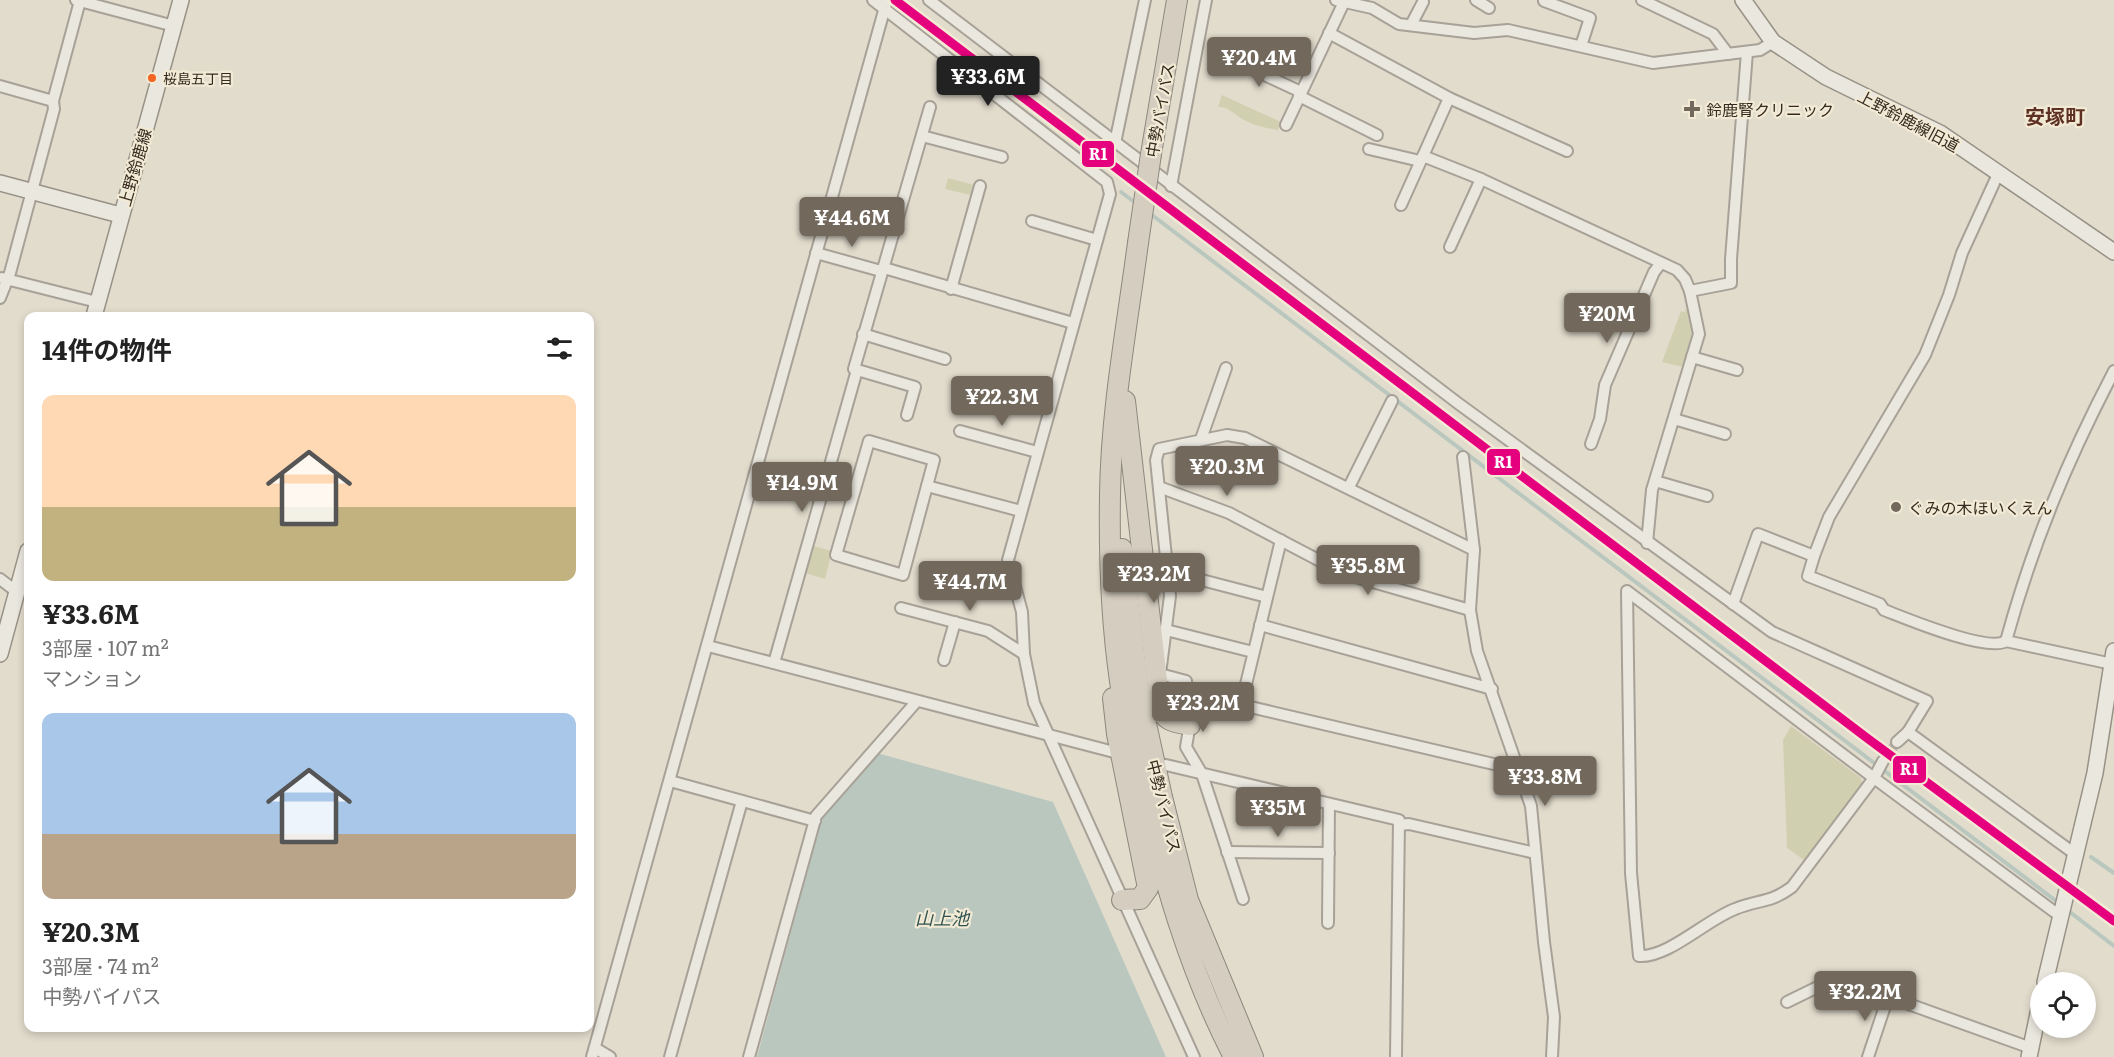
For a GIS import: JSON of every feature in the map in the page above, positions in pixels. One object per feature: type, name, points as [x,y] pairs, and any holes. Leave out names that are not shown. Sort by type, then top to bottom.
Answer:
[{"type":"highway","name":"中勢バイパス","points":[[1177,0],[1151,154],[1114,421],[1110,493],[1112,606],[1120,681],[1149,816],[1186,948],[1232,1057]]},
{"type":"highway","name":"中勢バイパス","points":[[1127,328],[1119,492],[1124,580],[1138,687],[1188,900],[1253,1057]]},
{"type":"highway","points":[[1124,392],[1160,707],[1163,717],[1171,722],[1190,725]]},
{"type":"highway","points":[[1112,606],[1112,674],[1116,734],[1148,888],[1140,899],[1122,900]]},
{"type":"highway","points":[[1235,1017],[1259,1057]]},
{"type":"street","points":[[0,298],[3,278],[10,273],[54,109],[53,101],[78,0],[174,26]]},
{"type":"street","name":"上野鈴鹿線","points":[[0,183],[120,215],[181,0]]},
{"type":"street","points":[[873,0],[886,4],[1107,182],[1110,194],[1036,452],[1008,560],[1022,612],[1024,654],[1034,703],[1194,1057]]},
{"type":"street","points":[[929,0],[1171,186],[1647,543],[1772,632],[1927,701],[1908,732],[1897,742]]},
{"type":"street","points":[[1115,143],[1145,0]]},
{"type":"street","points":[[1171,186],[1206,0]]},
{"type":"street","points":[[1476,0],[1489,8]]},
{"type":"street","points":[[1642,0],[1713,34],[1728,54]]},
{"type":"street","name":"上野鈴鹿線旧道","points":[[1743,0],[1773,42],[1826,77],[1940,133],[2114,252]]},
{"type":"street","points":[[1286,125],[1329,33],[1340,1],[1360,2],[1399,24],[1474,33],[1508,30],[1653,63],[1760,50],[1773,42]]},
{"type":"street","points":[[1544,1],[1590,18],[1581,46]]},
{"type":"street","points":[[1411,25],[1423,2]]},
{"type":"street","points":[[610,1057],[594,1053],[886,4]]},
{"type":"street","points":[[1329,33],[1449,98],[1567,152]]},
{"type":"street","points":[[1690,291],[1731,283],[1747,52]]},
{"type":"street","points":[[1228,58],[1377,135]]},
{"type":"street","points":[[0,87],[53,101]]},
{"type":"street","points":[[1401,205],[1449,98]]},
{"type":"street","points":[[907,416],[915,387],[854,369],[930,107]]},
{"type":"street","points":[[922,136],[1002,157]]},
{"type":"street","points":[[1369,148],[1421,158],[1481,179],[1677,270],[1685,279],[1690,291],[1699,334],[1652,490],[1647,543]]},
{"type":"street","points":[[1999,172],[1962,253],[1949,295],[1925,355],[1829,517],[1808,576],[1880,604],[1884,610],[1958,636],[1992,643],[2006,641],[2113,657],[2095,773],[2047,972]]},
{"type":"street","points":[[1450,247],[1481,179]]},
{"type":"street","points":[[951,289],[980,186]]},
{"type":"street","points":[[3,278],[96,309],[120,215]]},
{"type":"street","points":[[1032,221],[1097,240]]},
{"type":"street","points":[[816,253],[1073,323]]},
{"type":"street","points":[[1591,444],[1600,419],[1605,385],[1654,272],[1661,263]]},
{"type":"street","points":[[864,334],[945,359]]},
{"type":"street","points":[[1692,357],[1737,370]]},
{"type":"street","points":[[1201,439],[1226,368]]},
{"type":"street","points":[[774,663],[857,370]]},
{"type":"street","points":[[2006,641],[2024,574],[2050,502],[2114,371]]},
{"type":"street","points":[[1349,487],[1392,401]]},
{"type":"street","points":[[1674,419],[1725,434]]},
{"type":"street","points":[[960,431],[1036,452]]},
{"type":"street","points":[[1186,681],[1160,674],[1170,596],[1156,460],[1159,449],[1227,435],[1245,438],[1474,550]]},
{"type":"street","points":[[868,441],[934,460],[927,486],[903,575],[836,555],[868,441]]},
{"type":"street","points":[[1463,457],[1474,550],[1470,610],[1477,651],[1492,688],[1531,806],[1554,1017],[1552,1057]]},
{"type":"street","points":[[1655,481],[1707,496]]},
{"type":"street","points":[[927,486],[1021,511]]},
{"type":"street","points":[[1159,487],[1229,513],[1345,574],[1470,610]]},
{"type":"street","points":[[1733,604],[1758,534],[1814,556]]},
{"type":"street","points":[[1241,705],[1281,540]]},
{"type":"street","points":[[0,654],[24,566]]},
{"type":"street","points":[[1167,571],[1267,597]]},
{"type":"street","points":[[0,579],[17,592]]},
{"type":"street","points":[[1879,769],[1792,887],[1775,899],[1736,908],[1655,955],[1639,956],[1631,873],[1627,591],[1879,769],[2062,909]]},
{"type":"street","points":[[901,608],[988,631],[1024,654]]},
{"type":"street","points":[[944,660],[955,622]]},
{"type":"street","points":[[1260,625],[1492,688]]},
{"type":"street","points":[[1166,630],[1253,652]]},
{"type":"street","points":[[708,646],[1114,752]]},
{"type":"street","points":[[1243,900],[1202,774],[1186,747],[1195,694],[1519,770]]},
{"type":"street","points":[[749,1057],[816,816],[917,701]]},
{"type":"street","points":[[1908,732],[2075,854]]},
{"type":"street","points":[[1166,765],[1399,820],[1396,1057]]},
{"type":"street","points":[[670,781],[815,821]]},
{"type":"street","points":[[670,1057],[742,801]]},
{"type":"street","points":[[1328,923],[1329,804]]},
{"type":"street","points":[[1399,825],[1409,824],[1535,853]]},
{"type":"street","points":[[1227,852],[1329,853]]},
{"type":"street","points":[[1787,1002],[1836,978],[2030,1052]]},
{"type":"street","points":[[1868,1057],[1888,997]]},
{"type":"green space","points":[[1222,95],[1281,122],[1278,130],[1252,124],[1229,110],[1218,107]]},
{"type":"green space","points":[[948,178],[974,185],[971,195],[945,189]]},
{"type":"green space","points":[[1687,304],[1692,334],[1683,367],[1662,362],[1681,311],[1685,312]]},
{"type":"green space","points":[[810,545],[832,551],[825,579],[802,572]]},
{"type":"green space","points":[[1791,726],[1861,778],[1862,784],[1804,860],[1787,848],[1783,740]]},
{"type":"green space","points":[[1244,789],[1265,794],[1265,816],[1244,815]]},
{"type":"water","name":"山上池","points":[[877,753],[1053,802],[1166,1057],[757,1057],[822,818]]},
{"type":"waterway","points":[[1121,192],[1137,204]]},
{"type":"waterway","points":[[1148,212],[2060,904]]},
{"type":"waterway","points":[[2091,857],[2114,873]]},
{"type":"waterway","points":[[2066,909],[2114,946]]},
{"type":"tunnel","points":[[1883,761],[1897,742]]},
{"type":"transit line","name":"R1","points":[[895,0],[1867,738],[2114,921]]},
{"type":"place","name":"桜島五丁目","points":[[152,78]]},
{"type":"place","name":"鈴鹿腎クリニック","points":[[1692,109]]},
{"type":"place","name":"ぐみの木ほいくえん","points":[[1896,507]]},
{"type":"district","name":"安塚町","points":[[2055,115]]}]
